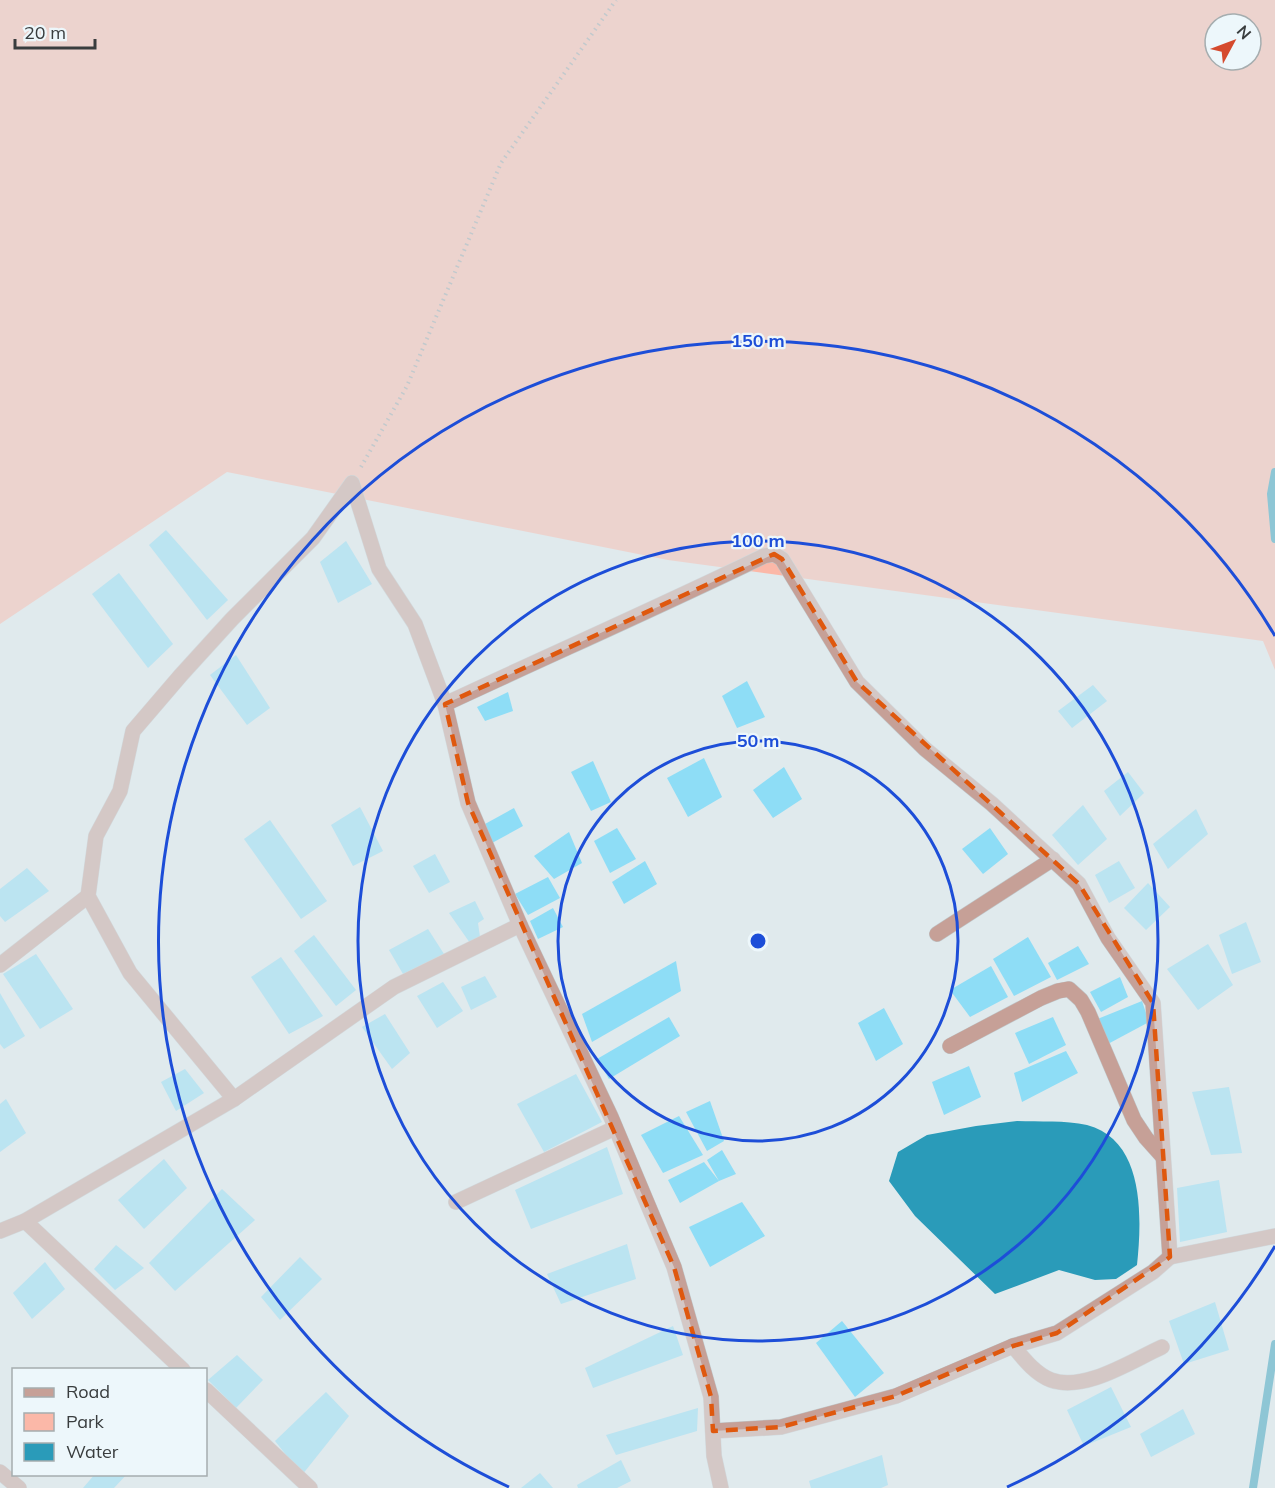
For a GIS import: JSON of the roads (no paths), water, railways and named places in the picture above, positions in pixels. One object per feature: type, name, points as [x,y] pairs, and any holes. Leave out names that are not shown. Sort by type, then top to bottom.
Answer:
[{"type":"street","points":[[234,1099],[130,973],[88,896],[96,836],[120,791],[133,731],[232,619],[313,537],[352,483],[379,569],[414,624],[445,704],[468,804],[520,925],[615,1128],[674,1268],[711,1397],[714,1456],[721,1488]]},
{"type":"street","points":[[445,704],[660,607],[764,556],[774,554],[782,559],[857,682],[925,749],[992,804],[1079,884],[1108,938],[1153,1003],[1170,1257]]},
{"type":"street","points":[[937,934],[1053,860]]},
{"type":"street","points":[[0,965],[88,896]]},
{"type":"street","points":[[0,1232],[25,1221],[234,1099],[394,987],[520,925]]},
{"type":"street","points":[[950,1046],[1041,998],[1069,989],[1081,1000],[1088,1012],[1134,1120],[1163,1157]]},
{"type":"street","points":[[456,1202],[615,1128]]},
{"type":"street","points":[[25,1221],[181,1368]]},
{"type":"street","points":[[712,1431],[781,1427],[896,1396],[1013,1346],[1057,1333],[1153,1272],[1170,1257],[1272,1236]]},
{"type":"street","points":[[1013,1346],[1028,1364],[1050,1379],[1073,1384],[1096,1378],[1162,1347]]},
{"type":"street","points":[[207,1391],[310,1488]]},
{"type":"street","points":[[0,1472],[19,1488]]},
{"type":"water","points":[[1017,1121],[1087,1125],[1106,1133],[1120,1147],[1130,1163],[1136,1183],[1139,1204],[1137,1265],[1116,1279],[1095,1280],[1059,1270],[995,1294],[915,1216],[889,1181],[898,1152],[927,1135]]},
{"type":"waterway","points":[[1275,472],[1271,494],[1275,539]]},
{"type":"waterway","points":[[1253,1488],[1275,1344]]}]
